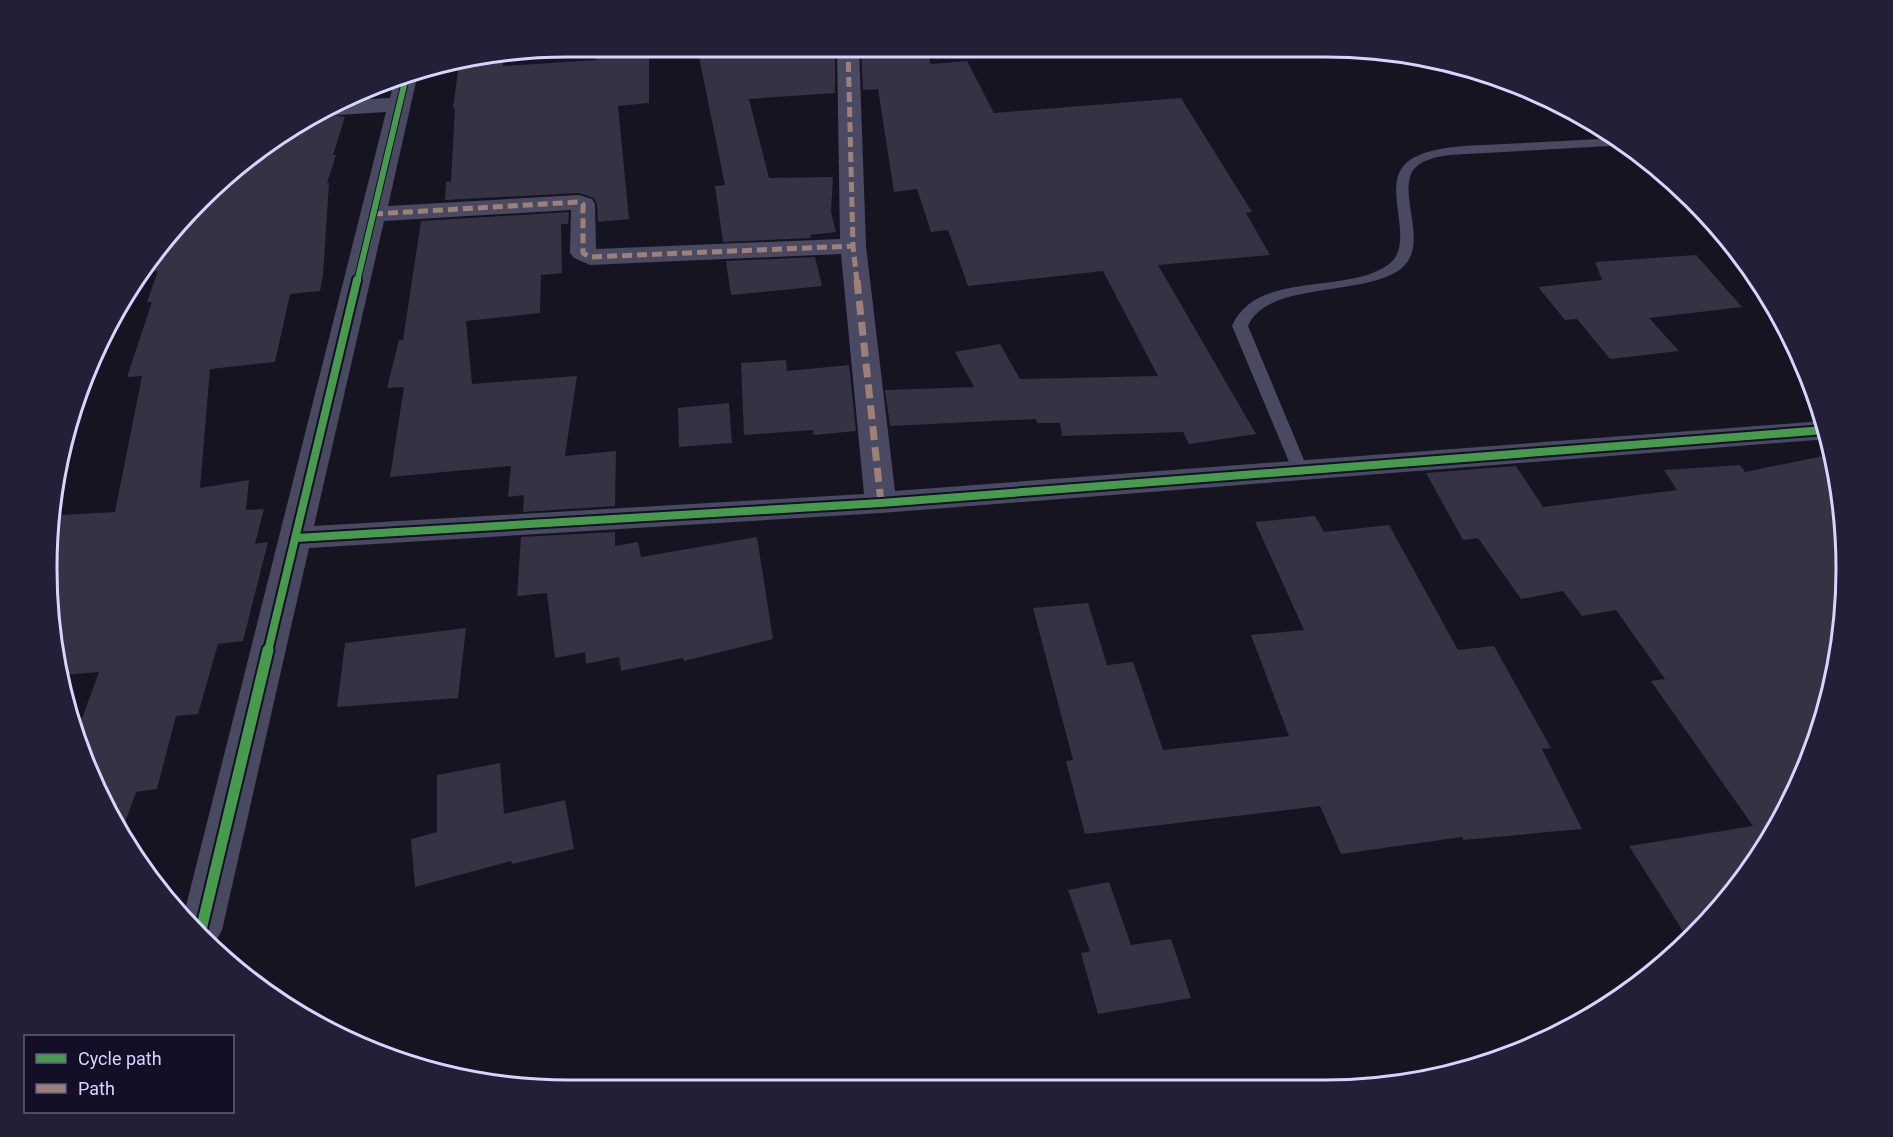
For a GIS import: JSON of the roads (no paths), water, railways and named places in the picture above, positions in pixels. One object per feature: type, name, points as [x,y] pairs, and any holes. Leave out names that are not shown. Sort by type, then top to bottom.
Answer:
[{"type":"street","points":[[848,57],[853,246],[881,503]]},
{"type":"street","points":[[202,925],[404,84]]},
{"type":"street","points":[[348,107],[399,104]]},
{"type":"street","points":[[373,214],[579,202],[583,204],[584,253],[590,257],[853,246]]},
{"type":"street","points":[[296,538],[881,503],[1817,431]]},
{"type":"lane","points":[[1300,472],[1240,326],[1247,312],[1259,304],[1288,294],[1377,275],[1395,267],[1403,255],[1407,237],[1404,178],[1410,166],[1425,157],[1449,151],[1609,143]]}]
